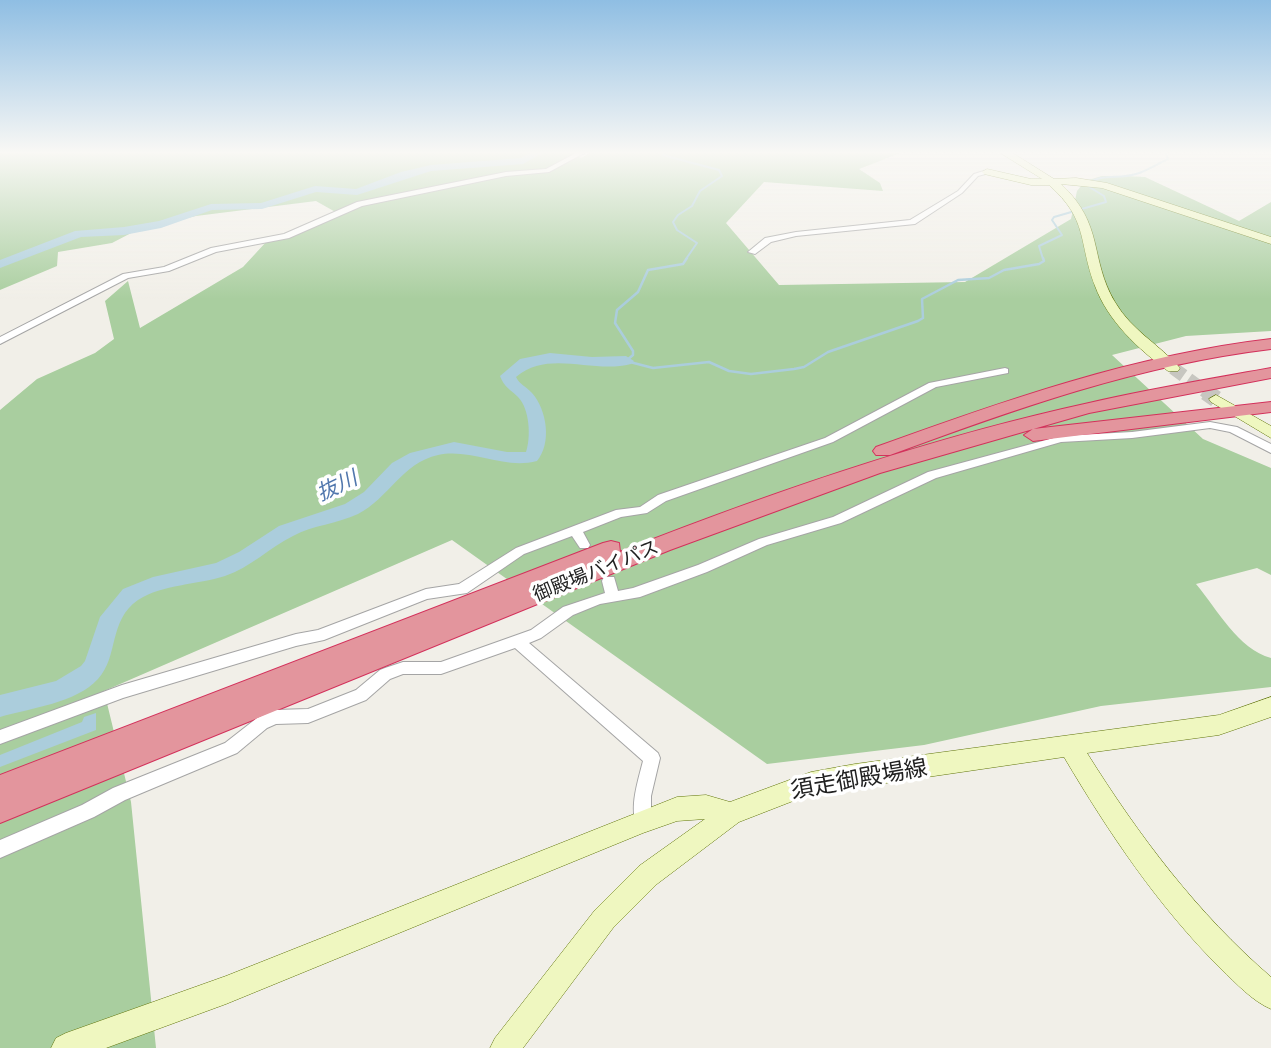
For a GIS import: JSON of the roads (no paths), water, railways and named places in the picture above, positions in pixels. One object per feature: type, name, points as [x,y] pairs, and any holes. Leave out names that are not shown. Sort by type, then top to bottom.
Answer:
[{"type":"highway","points":[[831,470],[979,416],[1098,377],[1271,344]]},
{"type":"highway","points":[[1207,387],[1271,364]]},
{"type":"highway","points":[[1207,387],[1271,373]]},
{"type":"highway","name":"御殿場バイパス","points":[[0,789],[652,533],[831,470],[999,421],[1207,387]]},
{"type":"highway","name":"御殿場バイパス","points":[[0,810],[649,549],[810,490],[873,468],[1010,428],[1207,387]]},
{"type":"highway","points":[[810,490],[940,454],[1035,435],[1149,419],[1271,407]]},
{"type":"street","points":[[0,341],[125,276],[166,268],[214,250],[286,236],[324,218],[375,201]]},
{"type":"street","points":[[752,252],[768,240],[796,234],[912,222],[946,201]]},
{"type":"street","points":[[1071,201],[1084,221],[1097,276],[1108,300],[1120,318],[1167,363]]},
{"type":"street","points":[[1151,201],[1271,241]]},
{"type":"street","points":[[0,737],[122,692],[296,640],[319,636],[426,594],[462,589],[520,551],[620,513],[637,513],[650,509],[662,498],[829,440],[933,385],[1005,371]]},
{"type":"street","points":[[1207,387],[1237,412],[1271,433]]},
{"type":"street","points":[[0,849],[88,811],[119,794],[231,748],[262,723],[275,717],[308,716],[361,695],[386,674],[403,668],[441,667],[536,634],[568,611],[611,589],[635,593],[702,569],[763,542],[855,514],[915,481],[1053,441],[1210,425],[1233,429],[1271,449]]},
{"type":"street","points":[[575,530],[584,545]]},
{"type":"street","points":[[517,641],[653,758],[643,796],[643,821]]},
{"type":"street","name":"須走御殿場線","points":[[505,1048],[604,919],[648,875],[731,814],[764,798],[811,783],[1219,725],[1269,710]]},
{"type":"street","points":[[1070,746],[1113,818],[1134,845],[1237,967],[1271,995]]},
{"type":"street","points":[[66,1048],[226,990],[643,821],[686,806],[708,805],[731,814]]},
{"type":"water","points":[[96,713],[96,730],[0,767],[0,755],[82,722],[84,717]]},
{"type":"waterway","points":[[0,264],[79,234],[124,231],[161,224],[211,207],[262,206],[278,201]]},
{"type":"waterway","points":[[686,259],[697,243],[677,230],[673,222],[695,201]]},
{"type":"waterway","points":[[1043,259],[1039,246],[1062,235],[1052,220],[1054,217],[1106,201]]},
{"type":"waterway","points":[[687,258],[683,264],[648,270],[638,292],[617,310],[615,323],[633,351],[633,355],[626,361],[653,368],[709,362],[729,371],[751,374],[804,367],[828,352],[918,321],[923,318],[922,299],[958,280],[989,278],[1004,270],[1039,264],[1044,261],[1043,258]]},
{"type":"waterway","name":"抜川","points":[[0,706],[60,690],[89,673],[96,663],[108,623],[130,595],[166,581],[220,570],[246,558],[286,531],[352,509],[370,497],[394,471],[416,457],[436,450],[454,448],[507,458],[531,457],[536,451],[537,438],[532,408],[530,401],[514,387],[508,376],[526,363],[542,358],[592,362],[626,361]]},
{"type":"tunnel","points":[[1173,368],[1209,394]]},
{"type":"tunnel","points":[[1206,392],[1216,399]]}]
